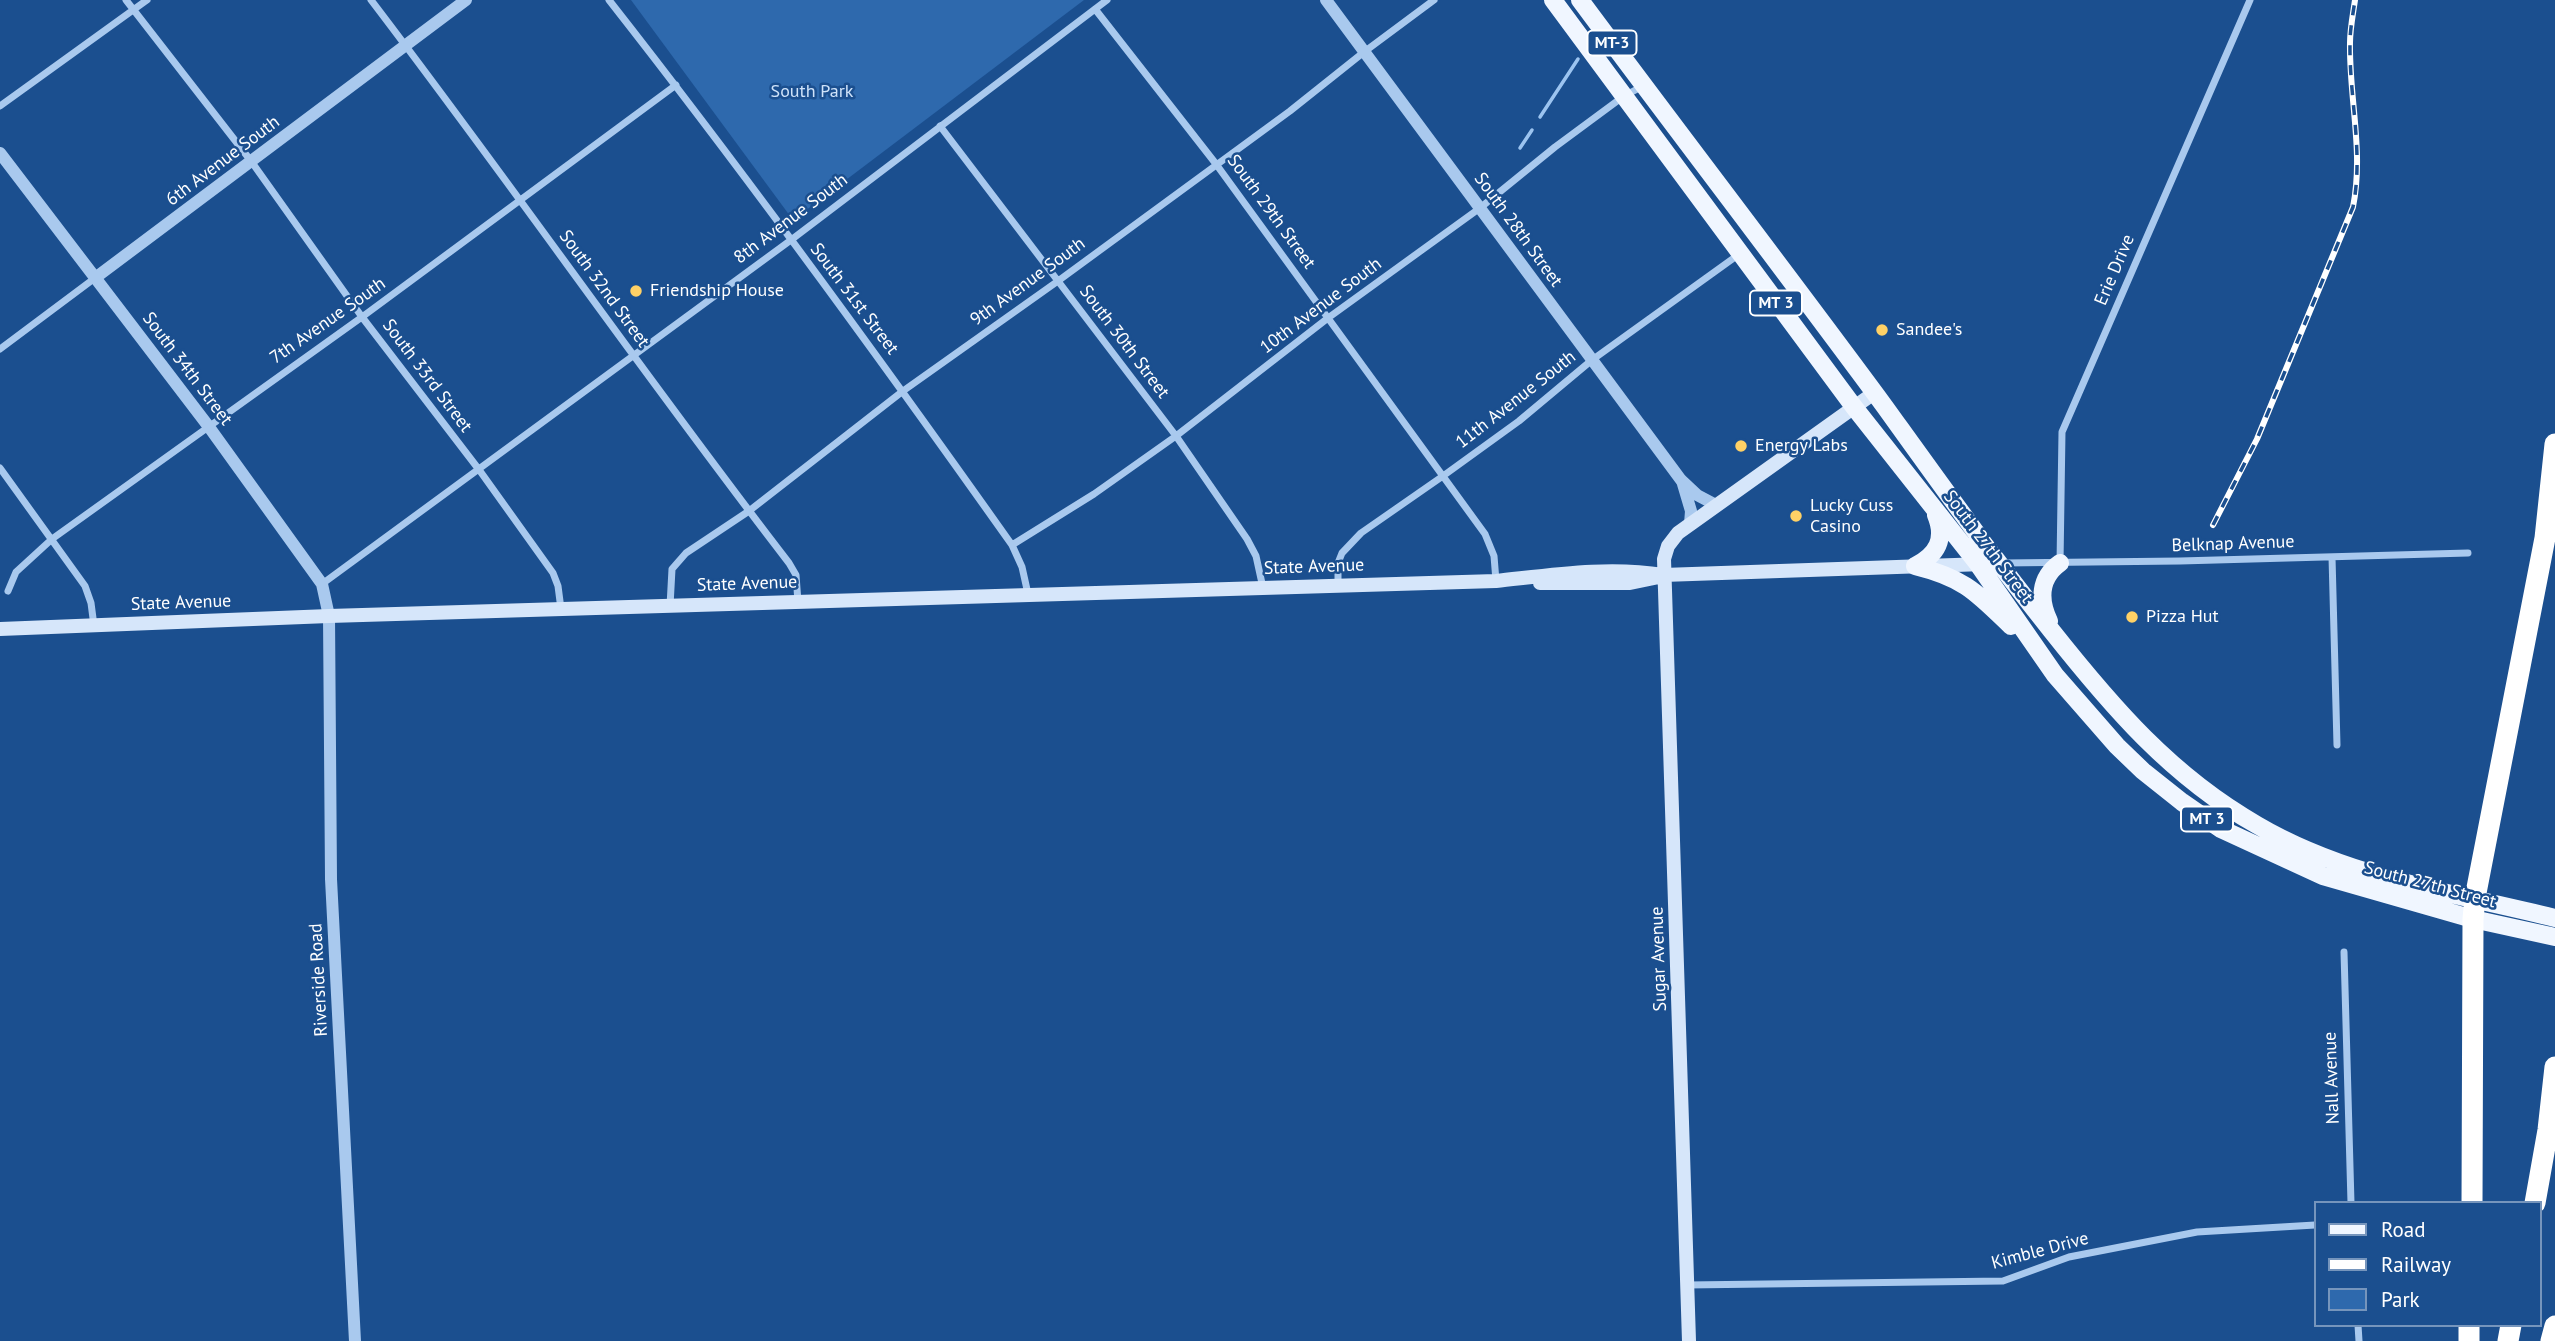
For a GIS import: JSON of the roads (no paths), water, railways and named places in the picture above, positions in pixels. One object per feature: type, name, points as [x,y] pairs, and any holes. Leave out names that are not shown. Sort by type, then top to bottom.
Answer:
[{"type":"highway","points":[[2472,1201],[2474,908],[2541,562],[2555,444]]},
{"type":"highway","points":[[2535,1201],[2555,1067]]},
{"type":"highway","points":[[2552,1341],[2555,1326]]},
{"type":"main road","name":"South 27th Street","points":[[1553,0],[1854,407],[1978,564],[2055,675],[2117,747],[2182,802],[2221,829],[2323,876],[2474,908]]},
{"type":"main road","name":"South 27th Street","points":[[1580,0],[1999,563],[2108,701],[2145,741],[2187,778],[2259,827],[2346,864],[2474,908],[2532,933],[2555,937]]},
{"type":"main road","name":"Sugar Avenue","points":[[1689,1341],[1671,725],[1663,575],[1668,546],[1678,533],[1690,524],[1874,393]]},
{"type":"main road","points":[[1915,566],[1929,558],[1940,541],[1941,528],[1933,507]]},
{"type":"main road","name":"State Avenue","points":[[0,629],[1028,594],[1496,581],[1587,584],[1641,582],[1663,575],[1999,563]]},
{"type":"main road","points":[[2054,634],[2044,608],[2042,592],[2048,576],[2060,563]]},
{"type":"main road","points":[[1915,566],[1942,572],[1961,582],[2040,654]]},
{"type":"main road","name":"MT 3","points":[[2474,908],[2534,913],[2555,918]]},
{"type":"street","name":"South 33rd Street","points":[[126,0],[251,161],[362,317],[480,471],[553,573],[558,586],[561,610]]},
{"type":"street","points":[[0,106],[147,0]]},
{"type":"street","name":"South 32nd Street","points":[[371,0],[521,200],[633,358],[789,563],[796,575],[798,601]]},
{"type":"street","name":"6th Avenue South","points":[[0,349],[466,0]]},
{"type":"street","name":"South 31st Street","points":[[609,0],[676,85],[903,391],[1012,545],[1022,567],[1028,594]]},
{"type":"street","name":"8th Avenue South","points":[[323,584],[633,358],[1107,0]]},
{"type":"street","name":"South 28th Street","points":[[1326,0],[1681,480],[1697,495],[1716,505]]},
{"type":"street","name":"9th Avenue South","points":[[670,607],[672,569],[686,553],[749,511],[903,391],[1290,111],[1434,0]]},
{"type":"street","name":"Erie Drive","points":[[2060,563],[2062,432],[2250,0]]},
{"type":"street","name":"South 29th Street","points":[[1095,9],[1216,163],[1490,544],[1496,581]]},
{"type":"street","name":"7th Avenue South","points":[[8,591],[16,572],[52,539],[362,317],[676,85]]},
{"type":"street","name":"10th Avenue South","points":[[1012,545],[1094,494],[1176,436],[1328,318],[1480,208],[1555,146],[1624,96],[1644,86]]},
{"type":"street","name":"South 30th Street","points":[[940,125],[1176,436],[1247,539],[1256,556],[1263,588]]},
{"type":"street","name":"South 34th Street","points":[[0,153],[209,427],[323,584],[329,616]]},
{"type":"street","name":"11th Avenue South","points":[[1338,586],[1338,564],[1348,544],[1361,533],[1519,421],[1592,360],[1739,254]]},
{"type":"street","points":[[0,468],[85,586],[91,603],[94,626]]},
{"type":"street","name":"South 28th Street","points":[[1681,480],[1690,502],[1690,524]]},
{"type":"street","name":"Belknap Avenue","points":[[1999,563],[2468,553]]},
{"type":"street","points":[[2332,557],[2337,744]]},
{"type":"street","name":"Riverside Road","points":[[329,616],[331,879],[355,1341]]},
{"type":"street","name":"Nall Avenue","points":[[2344,952],[2351,1201]]},
{"type":"street","name":"Kimble Drive","points":[[1687,1285],[2003,1281],[2069,1257],[2197,1233],[2314,1225]]},
{"type":"waterway","points":[[1540,117],[1578,59]]},
{"type":"waterway","points":[[1520,148],[1532,130]]},
{"type":"railway","points":[[2213,525],[2257,439],[2353,207],[2357,145],[2350,43],[2355,0]]},
{"type":"place","name":"Friendship House","points":[[636,291]]},
{"type":"place","name":"Sandee's","points":[[1882,330]]},
{"type":"place","name":"Energy Labs","points":[[1741,446]]},
{"type":"place","name":"Lucky Cuss Casino","points":[[1796,516]]},
{"type":"place","name":"Pizza Hut","points":[[2132,617]]},
{"type":"park label","name":"South Park","points":[[812,92]]}]
